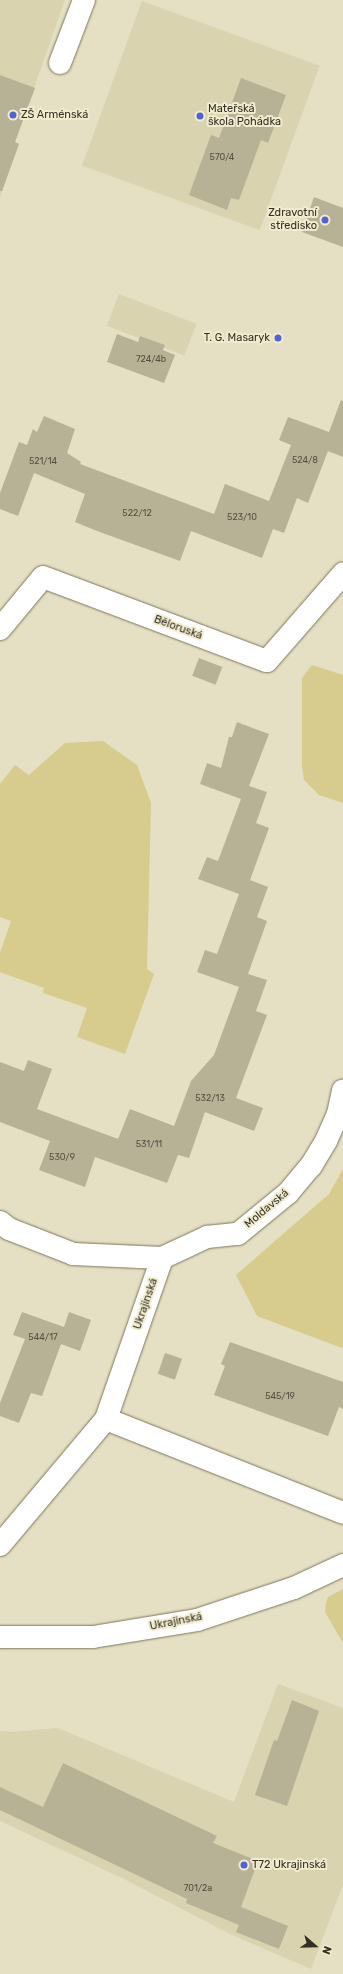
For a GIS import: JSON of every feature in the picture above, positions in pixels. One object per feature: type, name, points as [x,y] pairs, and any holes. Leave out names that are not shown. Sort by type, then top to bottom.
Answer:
[{"type":"street","points":[[60,63],[84,0]]},
{"type":"street","name":"Běloruská","points":[[0,628],[43,577],[267,661],[343,574]]},
{"type":"street","name":"Moldavská","points":[[0,1222],[9,1229],[73,1254],[162,1258],[207,1237],[238,1234],[288,1193],[311,1166],[326,1141],[338,1114],[343,1091]]},
{"type":"street","name":"Ukrajinská","points":[[0,1545],[106,1418],[162,1258]]},
{"type":"street","points":[[106,1418],[343,1512]]},
{"type":"street","name":"Ukrajinská","points":[[0,1637],[93,1637],[197,1620],[294,1588],[343,1565]]},
{"type":"shaded area","name":"ZŠ Arménská","points":[[0,0],[65,0],[15,142],[19,144],[0,197]]},
{"type":"shaded area","name":"Mateřská škola Pohádka","points":[[142,1],[320,66],[260,230],[82,165]]},
{"type":"shaded area","points":[[119,294],[196,324],[184,355],[107,326]]},
{"type":"shaded area","points":[[312,665],[343,675],[343,803],[319,795],[304,780],[302,767],[302,678]]},
{"type":"shaded area","points":[[103,741],[137,765],[151,803],[147,969],[154,974],[125,1054],[77,1037],[87,1008],[43,993],[44,988],[0,972],[0,953],[11,921],[0,917],[0,784],[15,765],[29,775],[65,743]]},
{"type":"shaded area","points":[[343,1169],[342,1348],[257,1316],[236,1275],[329,1194]]},
{"type":"shaded area","points":[[343,1589],[343,1643],[325,1612],[328,1597]]},
{"type":"shaded area","points":[[278,1684],[343,1708],[343,1885],[311,1969],[230,1934],[122,1878],[0,1821],[0,1731],[13,1732],[58,1728],[234,1802]]},
{"type":"building","points":[[0,75],[35,88],[15,142],[19,144],[2,191],[0,191]]},
{"type":"building","points":[[241,78],[286,95],[268,143],[261,140],[239,200],[231,198],[227,210],[189,195],[211,135],[219,138]]},
{"type":"building","name":"Zdravotní středisko","points":[[314,197],[343,208],[343,247],[302,232]]},
{"type":"building","points":[[117,334],[138,342],[140,336],[165,345],[163,350],[175,355],[164,383],[107,362]]},
{"type":"building","points":[[341,400],[343,401],[343,457],[328,451],[308,503],[297,498],[284,533],[273,529],[262,558],[191,531],[180,561],[97,531],[75,522],[85,494],[34,473],[18,516],[0,509],[0,493],[19,442],[27,445],[33,429],[37,432],[44,416],[75,429],[67,453],[81,462],[80,464],[214,514],[225,484],[269,501],[291,445],[279,440],[288,417],[329,432]]},
{"type":"building","points":[[199,658],[222,667],[216,685],[192,676]]},
{"type":"building","points":[[237,722],[269,734],[249,786],[267,792],[256,823],[269,828],[250,880],[268,887],[257,917],[267,921],[248,974],[267,980],[256,1011],[267,1015],[236,1098],[263,1108],[254,1131],[205,1112],[189,1158],[178,1155],[167,1183],[95,1157],[85,1187],[39,1170],[50,1141],[0,1122],[0,1062],[24,1071],[28,1060],[52,1069],[37,1109],[118,1139],[130,1109],[174,1126],[191,1081],[214,1055],[239,987],[197,972],[205,950],[217,954],[239,894],[198,879],[207,857],[218,861],[241,799],[200,784],[207,763],[221,768],[229,737],[232,737]]},
{"type":"building","points":[[22,1312],[64,1327],[69,1312],[91,1320],[80,1351],[61,1344],[42,1396],[31,1393],[19,1423],[0,1416],[0,1403],[25,1339],[13,1335]]},
{"type":"building","points":[[230,1342],[343,1382],[343,1409],[339,1407],[328,1436],[214,1395],[225,1366],[221,1364]]},
{"type":"building","points":[[165,1353],[182,1359],[175,1380],[158,1374]]},
{"type":"building","points":[[292,1700],[319,1711],[287,1806],[255,1795],[274,1740],[277,1741]]},
{"type":"building","points":[[63,1763],[217,1836],[213,1843],[258,1861],[241,1907],[288,1926],[279,1949],[236,1932],[239,1925],[186,1903],[187,1899],[0,1810],[0,1787],[43,1807]]},
{"type":"place","name":"ZŠ Arménská","points":[[13,115]]},
{"type":"place","name":"Mateřská škola Pohádka","points":[[200,116]]},
{"type":"place","name":"Zdravotní středisko","points":[[325,220]]},
{"type":"place","name":"T. G. Masaryk","points":[[278,338]]},
{"type":"place","name":"T72 Ukrajinská","points":[[244,1865]]}]
